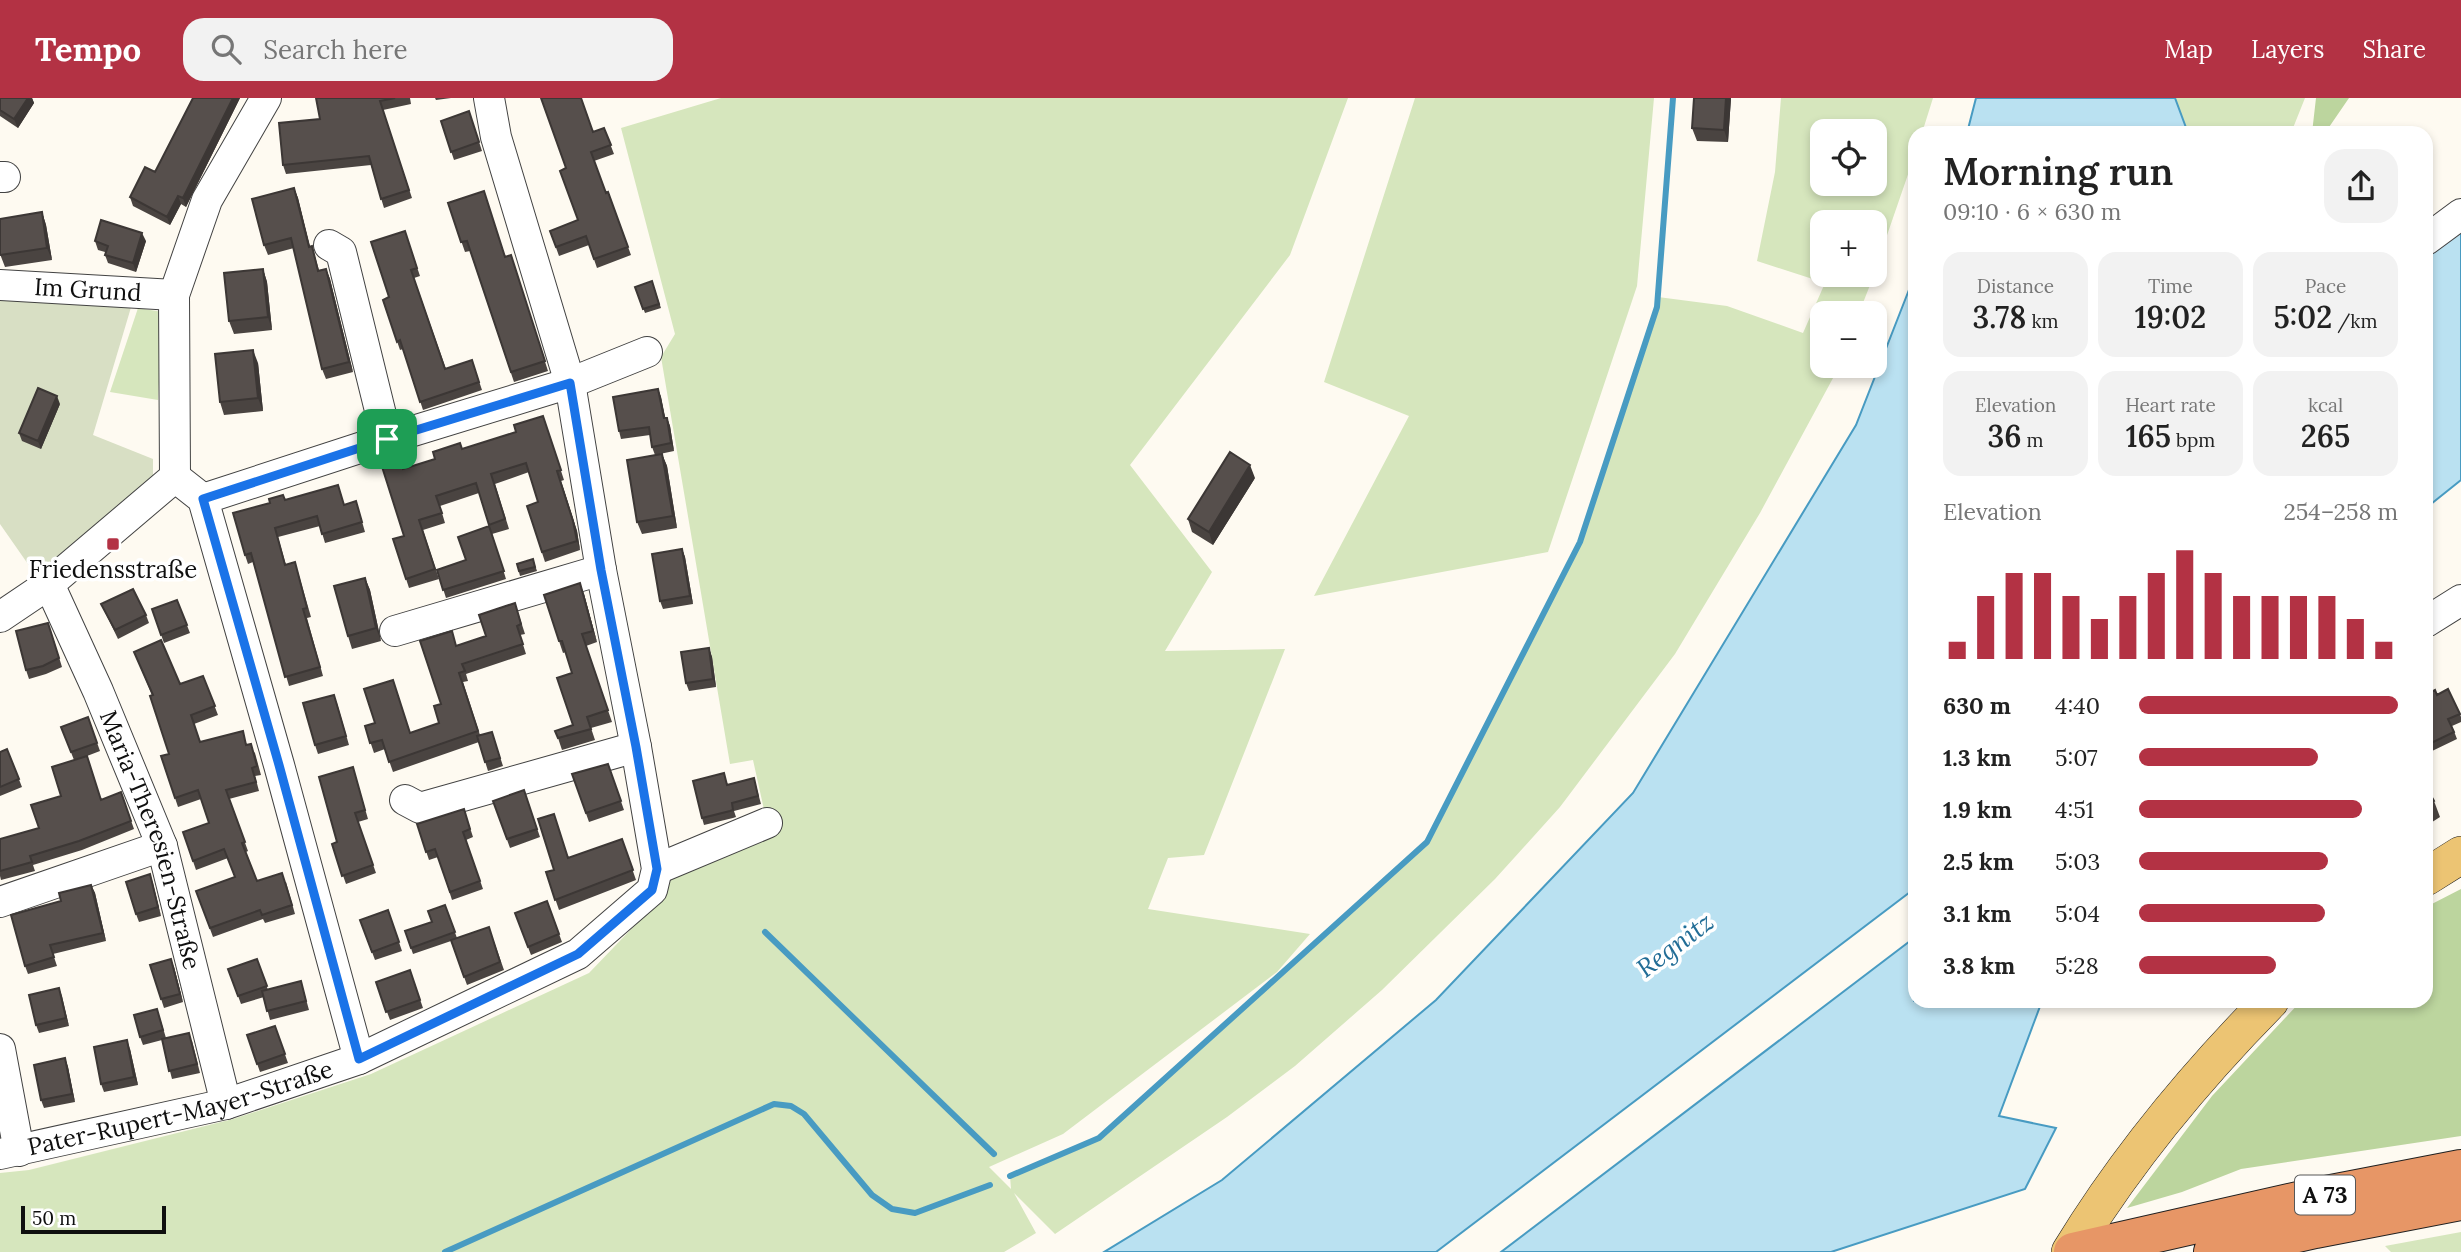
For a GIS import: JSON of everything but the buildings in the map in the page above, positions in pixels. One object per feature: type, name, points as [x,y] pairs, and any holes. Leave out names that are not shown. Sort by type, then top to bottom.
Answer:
[{"type":"highway","name":"A 73","points":[[2071,1252],[2316,1197],[2461,1169]]},
{"type":"highway","name":"A 73","points":[[2238,1250],[2461,1201]]},
{"type":"highway","points":[[2298,1252],[2330,1252]]},
{"type":"main road","points":[[2433,873],[2461,855]]},
{"type":"main road","points":[[2071,1252],[2094,1212],[2178,1100],[2263,1008]]},
{"type":"street","points":[[0,617],[49,584],[175,477],[174,295],[207,200],[266,98]]},
{"type":"street","points":[[489,98],[496,137],[570,383],[601,570],[657,869],[767,823]]},
{"type":"street","points":[[2433,235],[2461,214]]},
{"type":"street","points":[[329,244],[341,252],[387,439]]},
{"type":"street","name":"Im Grund","points":[[0,285],[174,295]]},
{"type":"street","points":[[203,499],[570,383],[647,352]]},
{"type":"street","points":[[175,477],[203,499],[359,1059]]},
{"type":"street","points":[[395,631],[601,570]]},
{"type":"street","name":"Maria-Theresien-Straße","points":[[49,584],[98,691],[162,846],[226,1104]]},
{"type":"street","points":[[2433,618],[2461,600]]},
{"type":"street","points":[[405,800],[421,808],[636,747]]},
{"type":"street","points":[[0,902],[162,846]]},
{"type":"street","name":"Pater-Rupert-Mayer-Straße","points":[[9,1152],[226,1104],[359,1059],[578,954],[652,890],[657,869]]},
{"type":"street","points":[[0,1049],[9,1152]]},
{"type":"green space","points":[[721,98],[1348,98],[1290,255],[1130,465],[1212,572],[1165,651],[1285,649],[1204,855],[1168,858],[1148,909],[1310,934],[1277,972],[1063,1134],[989,1167],[1011,1189],[1010,1176],[1099,1138],[1427,842],[1580,542],[1658,297],[1727,306],[1803,333],[1810,317],[1810,378],[1833,378],[1760,513],[1675,654],[1560,807],[1495,879],[1382,990],[1295,1066],[1227,1117],[1055,1234],[1014,1193],[1036,1233],[1004,1252],[0,1252],[0,1173],[29,1170],[233,1119],[371,1074],[589,973],[663,896],[652,890],[767,823],[753,760],[730,764],[661,357],[675,334],[621,128]]},
{"type":"green space","points":[[1415,98],[1654,98],[1637,286],[1548,552],[1314,596],[1409,416],[1324,382]]},
{"type":"green space","points":[[1781,98],[1933,98],[1924,126],[1908,126],[1908,174],[1887,235],[1887,210],[1810,210],[1810,278],[1757,261],[1775,172]]},
{"type":"green space","points":[[2175,98],[2305,98],[2294,126],[2185,126]]},
{"type":"green space","points":[[2316,98],[2349,98],[2330,126],[2313,126]]},
{"type":"green space","points":[[1823,287],[1869,287],[1864,301],[1817,301]]},
{"type":"green space","points":[[0,298],[132,304],[93,435],[153,459],[153,480],[37,577],[0,524]]},
{"type":"green space","points":[[138,308],[163,312],[158,400],[110,392]]},
{"type":"green space","points":[[2461,889],[2461,1136],[2241,1169],[2182,1192],[2127,1208],[2212,1096],[2294,1008],[2433,1008],[2433,903]]},
{"type":"green space","points":[[2461,1232],[2461,1252],[2391,1252],[2385,1246]]},
{"type":"water","points":[[1976,98],[2175,98],[2185,126],[1969,126]]},
{"type":"water","points":[[2461,225],[2461,480],[2433,502],[2433,244]]},
{"type":"water","name":"Regnitz","points":[[1908,292],[1908,894],[1436,1252],[1104,1252],[1222,1180],[1436,1000],[1633,793],[1856,425],[1874,378],[1887,378],[1887,346]]},
{"type":"water","points":[[1908,943],[1908,1008],[2039,1008],[1999,1116],[2056,1128],[2025,1189],[1831,1252],[1501,1252]]},
{"type":"waterway","points":[[1010,1176],[1099,1138],[1427,842],[1580,542],[1657,307],[1673,98]]},
{"type":"waterway","points":[[765,932],[994,1154]]},
{"type":"waterway","points":[[445,1252],[774,1104],[791,1106],[804,1114],[872,1195],[892,1209],[915,1213],[990,1185]]},
{"type":"place","name":"Friedensstraße","points":[[113,544]]},
{"type":"route","points":[[570,383],[601,570],[657,869],[652,890],[578,954],[359,1059],[203,499],[387,439],[570,383]]}]
